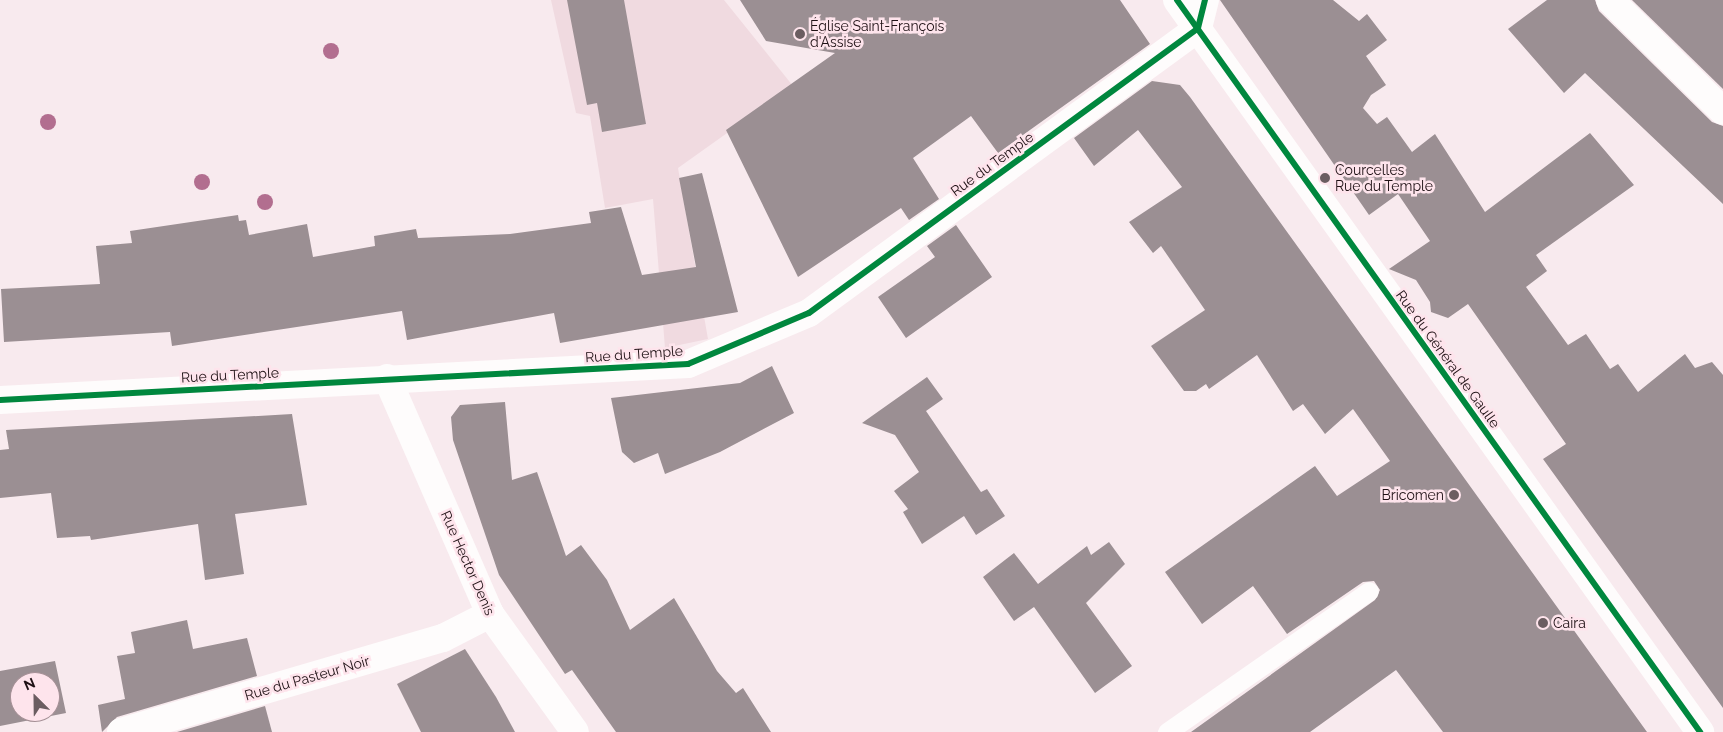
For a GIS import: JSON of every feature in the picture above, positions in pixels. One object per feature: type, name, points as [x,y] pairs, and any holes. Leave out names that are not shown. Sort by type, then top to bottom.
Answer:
[{"type":"street","name":"Rue du Général de Gaulle","points":[[1178,0],[1700,732]]},
{"type":"street","points":[[1198,28],[1205,0]]},
{"type":"street","points":[[1610,0],[1723,111]]},
{"type":"street","name":"Rue du Temple","points":[[0,400],[387,378],[688,364],[809,313],[1198,28]]},
{"type":"street","name":"Rue Hector Denis","points":[[387,378],[490,614],[576,732]]},
{"type":"street","name":"Rue du Pasteur Noir","points":[[121,732],[443,638],[490,614]]},
{"type":"lane","points":[[1167,732],[1369,591]]},
{"type":"shaded area","points":[[551,0],[724,0],[793,86],[678,168],[708,339],[665,348],[653,199],[605,208],[590,116],[576,113]]},
{"type":"building","points":[[567,0],[624,0],[646,124],[602,132],[597,103],[587,105]]},
{"type":"building","points":[[740,0],[1120,0],[1150,44],[998,153],[971,116],[913,158],[939,199],[909,220],[901,208],[798,277],[726,130],[835,53],[766,41]]},
{"type":"building","points":[[1220,0],[1333,0],[1359,21],[1367,14],[1387,40],[1366,56],[1386,85],[1371,95],[1363,108],[1377,124],[1387,117],[1412,152],[1435,134],[1485,212],[1590,133],[1634,185],[1536,255],[1547,271],[1526,287],[1568,345],[1586,334],[1610,369],[1618,364],[1638,392],[1685,354],[1695,368],[1712,362],[1723,375],[1723,708],[1543,459],[1566,444],[1468,304],[1448,318],[1431,312],[1430,302],[1416,280],[1389,269],[1430,241],[1398,194],[1369,215]]},
{"type":"building","points":[[1547,0],[1595,0],[1599,11],[1712,122],[1723,126],[1723,204],[1585,73],[1564,93],[1508,29]]},
{"type":"building","points":[[1632,0],[1723,0],[1723,89]]},
{"type":"building","points":[[1152,81],[1180,85],[1190,97],[1647,732],[1443,732],[1396,670],[1310,732],[1191,732],[1375,600],[1380,590],[1374,581],[1363,582],[1287,634],[1253,586],[1202,624],[1165,572],[1315,466],[1337,496],[1390,461],[1353,409],[1325,434],[1303,404],[1293,411],[1257,355],[1209,389],[1206,384],[1196,391],[1184,391],[1151,346],[1205,310],[1161,246],[1153,253],[1129,222],[1182,187],[1138,130],[1094,166],[1074,138]]},
{"type":"building","points":[[702,173],[738,312],[560,343],[554,313],[407,340],[402,311],[172,346],[170,332],[4,342],[1,289],[100,284],[96,246],[132,243],[130,231],[238,215],[239,221],[246,220],[249,235],[307,224],[313,257],[375,246],[374,236],[416,229],[418,238],[510,234],[591,223],[589,212],[621,207],[642,275],[696,267],[679,178]]},
{"type":"building","points":[[956,225],[992,277],[906,338],[878,297],[935,257],[927,246]]},
{"type":"building","points":[[772,366],[794,413],[720,452],[665,474],[658,453],[634,463],[622,452],[611,398],[740,383]]},
{"type":"building","points":[[927,377],[943,399],[926,411],[981,492],[987,489],[1005,516],[976,535],[964,516],[922,544],[903,512],[908,509],[894,491],[919,472],[895,435],[862,423]]},
{"type":"building","points":[[505,402],[512,480],[537,472],[566,556],[581,545],[607,580],[630,630],[674,598],[717,671],[736,693],[743,688],[771,732],[616,732],[572,670],[565,674],[499,575],[453,440],[451,417],[460,405]]},
{"type":"building","points":[[292,414],[307,505],[235,514],[244,574],[205,580],[198,524],[91,540],[90,536],[57,538],[51,493],[0,498],[0,450],[9,449],[6,430]]},
{"type":"building","points":[[1109,542],[1125,564],[1086,603],[1132,666],[1095,693],[1034,607],[1014,621],[983,577],[1014,553],[1038,584],[1087,546],[1091,555]]},
{"type":"building","points":[[187,620],[193,649],[247,638],[257,676],[117,717],[102,732],[98,705],[125,699],[117,656],[135,653],[131,632]]},
{"type":"building","points":[[465,649],[496,697],[515,732],[421,732],[397,684]]},
{"type":"building","points":[[55,661],[57,672],[10,672],[10,722],[20,722],[0,726],[0,671]]},
{"type":"building","points":[[60,685],[66,713],[60,714]]},
{"type":"building","points":[[265,706],[272,732],[177,732]]},
{"type":"cycle path","points":[[1177,0],[1700,732]]},
{"type":"cycle path","points":[[0,400],[688,364],[809,313],[1198,28],[1205,0]]},
{"type":"place","name":"Église Saint-François d'Assise","points":[[800,34]]},
{"type":"place","name":"Courcelles Rue du Temple","points":[[1325,178]]},
{"type":"place","name":"Bricomen","points":[[1454,495]]},
{"type":"place","name":"Caira","points":[[1543,623]]}]
